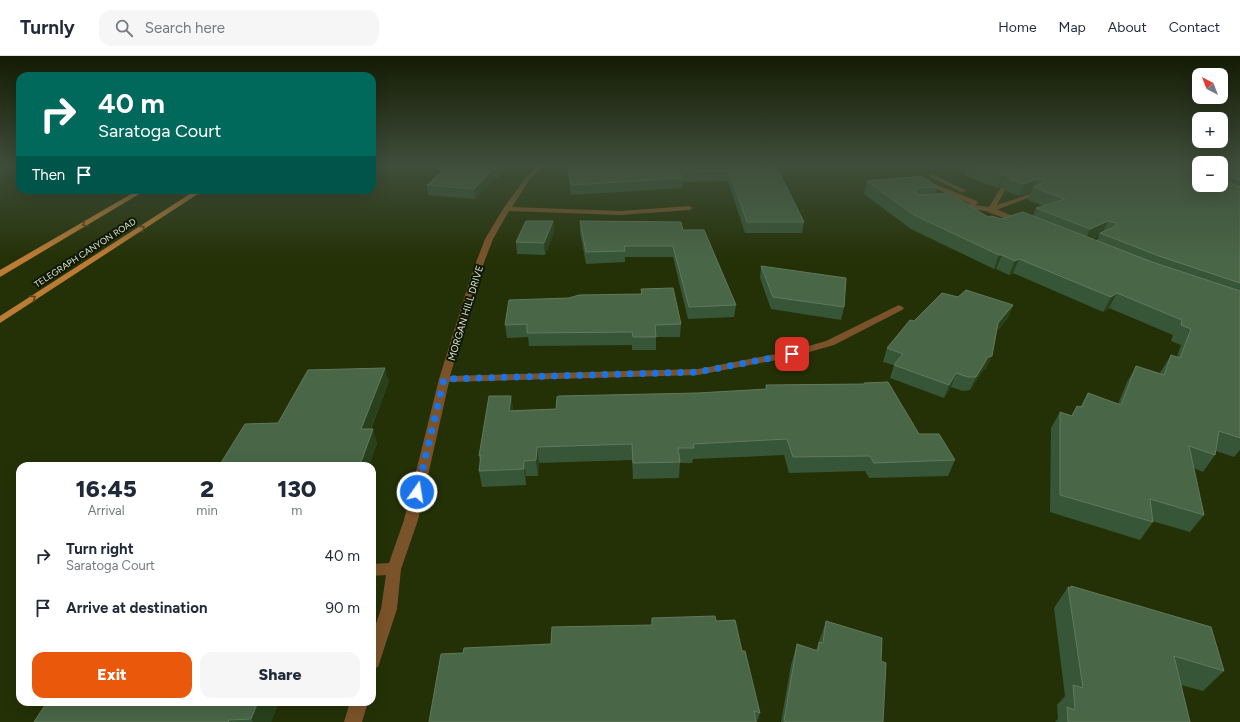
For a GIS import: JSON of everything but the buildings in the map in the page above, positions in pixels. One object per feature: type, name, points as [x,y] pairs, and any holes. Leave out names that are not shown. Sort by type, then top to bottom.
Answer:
[{"type":"main road","points":[[0,274],[131,197]]},
{"type":"main road","name":"TELEGRAPH CANYON ROAD","points":[[0,320],[190,197]]},
{"type":"street","name":"MORGAN HILL DRIVE","points":[[376,649],[389,609],[394,569],[411,520],[444,379],[476,273],[489,239],[515,197]]},
{"type":"street","points":[[960,197],[1034,226]]},
{"type":"street","points":[[976,197],[991,210]]},
{"type":"street","points":[[991,210],[998,197]]},
{"type":"street","points":[[952,203],[991,210],[1027,197]]},
{"type":"street","points":[[507,209],[620,213],[689,208]]},
{"type":"street","points":[[444,379],[698,372],[792,354],[830,343],[899,308]]},
{"type":"street","points":[[376,570],[394,569]]},
{"type":"street","points":[[353,722],[358,706]]},
{"type":"route","points":[[417,492],[444,379],[698,372],[792,354]]}]
